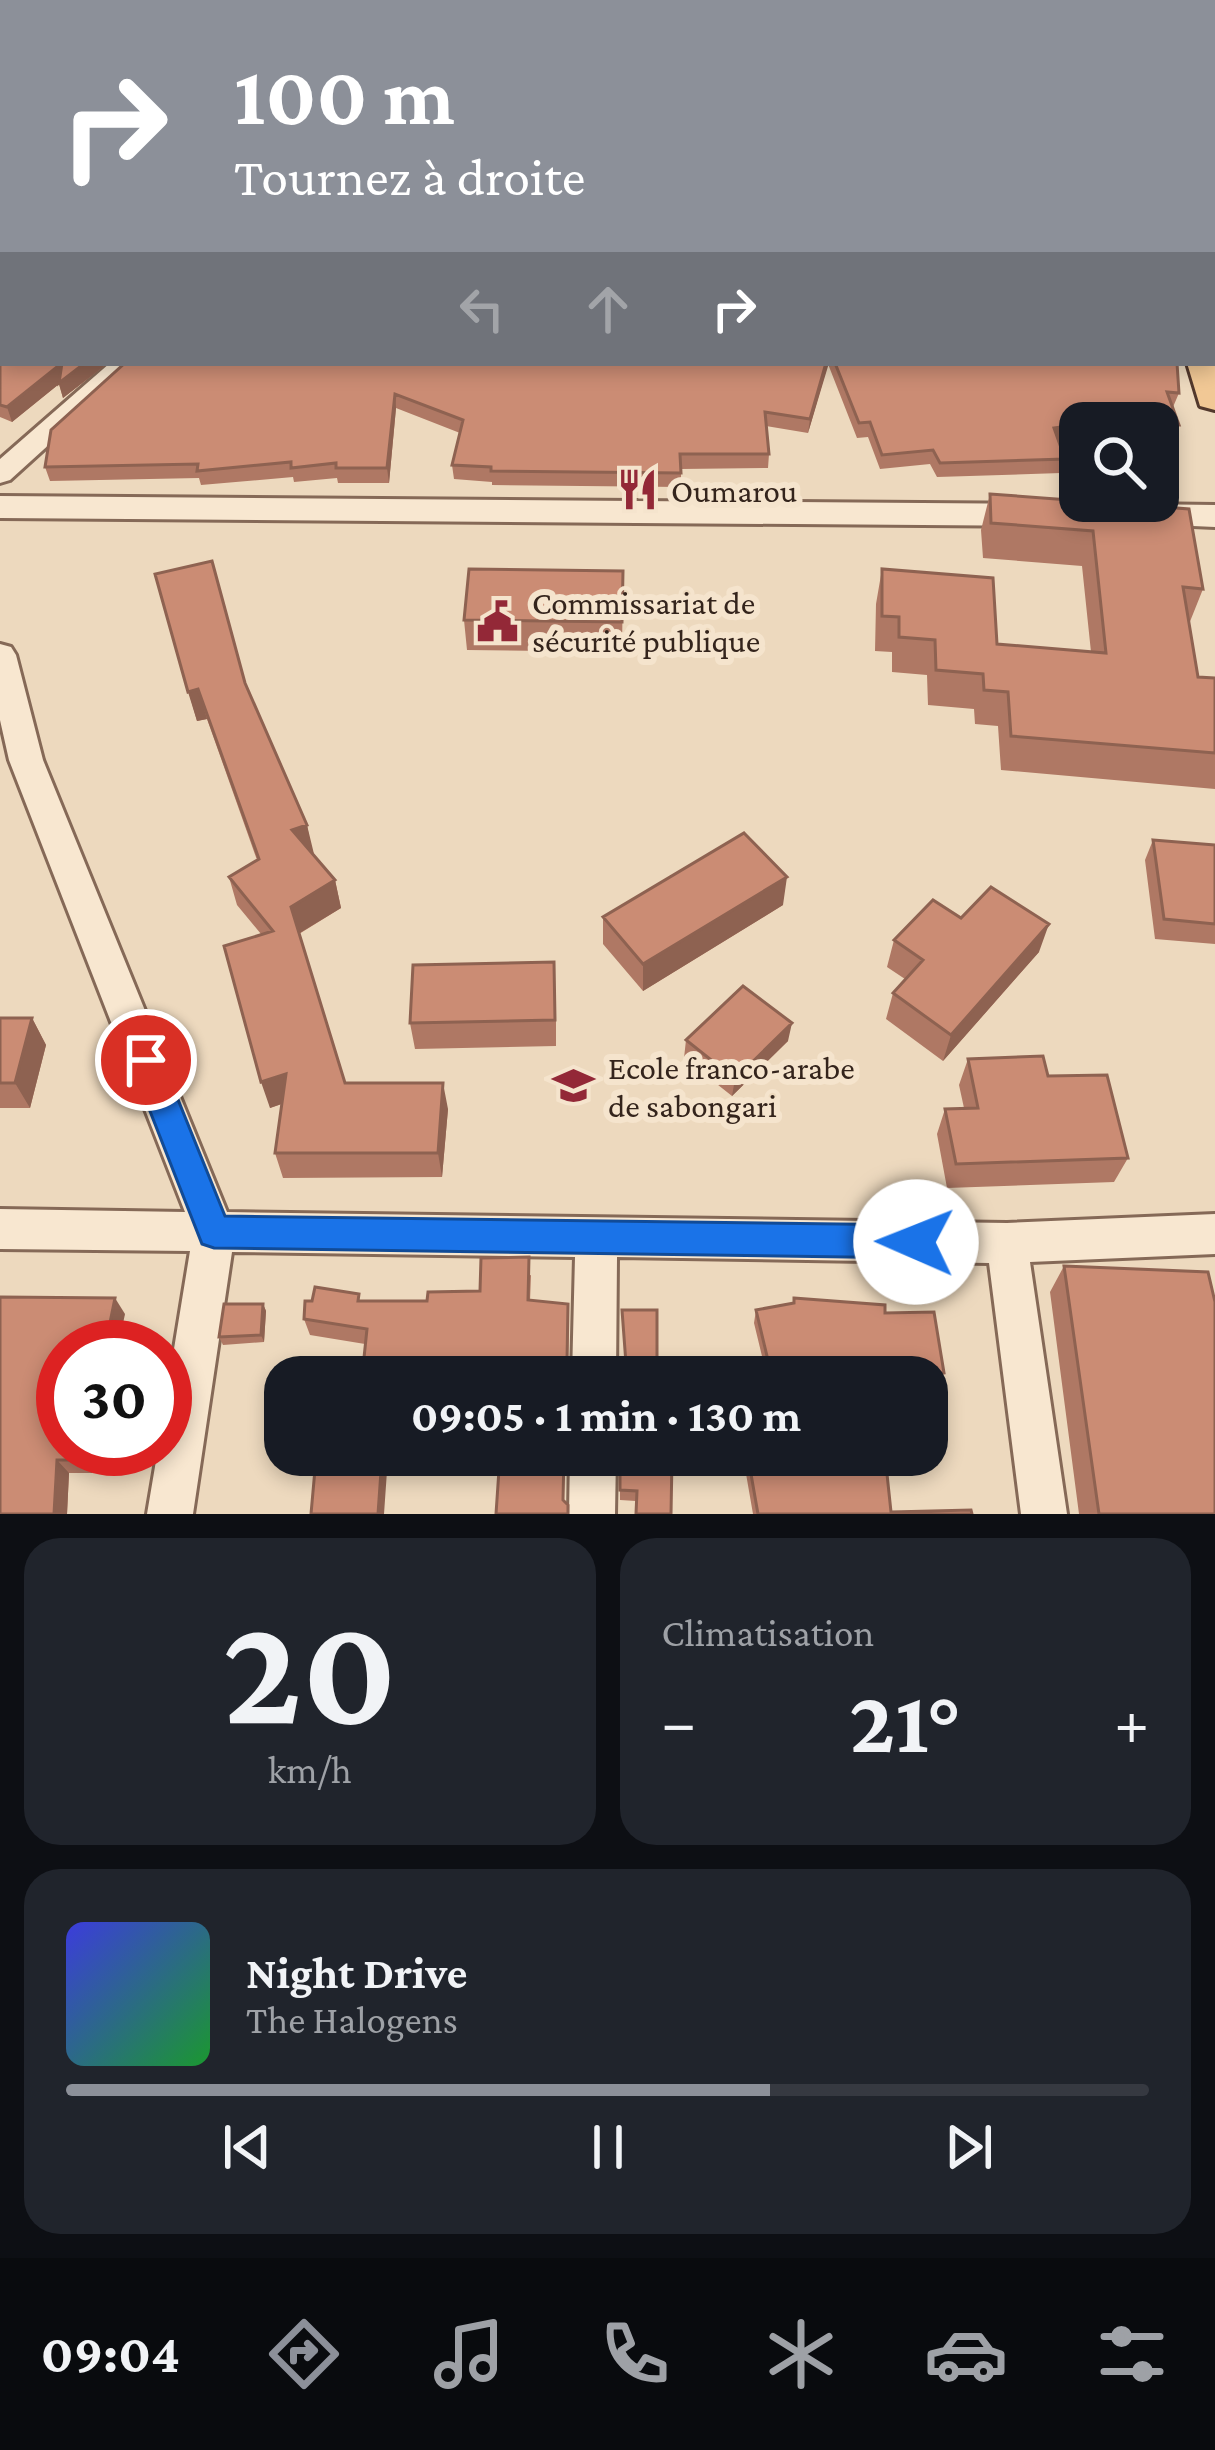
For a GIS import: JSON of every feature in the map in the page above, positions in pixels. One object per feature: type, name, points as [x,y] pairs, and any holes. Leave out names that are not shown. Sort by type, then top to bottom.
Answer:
[{"type":"main road","points":[[1208,366],[1215,397]]},
{"type":"street","points":[[0,0],[80,0]]},
{"type":"street","points":[[0,474],[123,366]]},
{"type":"street","points":[[0,507],[1215,516]]},
{"type":"street","points":[[0,655],[26,760],[214,1232],[170,1514]]},
{"type":"street","points":[[0,1229],[1007,1243],[1215,1234]]},
{"type":"street","points":[[594,1356],[596,1238]]},
{"type":"street","points":[[1007,1243],[1044,1514]]},
{"type":"street","points":[[592,1514],[593,1476]]},
{"type":"building","points":[[0,366],[58,366],[7,407],[0,405]]},
{"type":"building","points":[[62,366],[81,366],[59,383]]},
{"type":"building","points":[[122,366],[825,366],[810,419],[765,412],[769,454],[680,454],[681,473],[491,471],[491,467],[452,465],[463,420],[395,394],[387,468],[336,468],[336,463],[291,468],[291,462],[197,471],[198,464],[45,467],[51,430]]},
{"type":"building","points":[[836,366],[1177,366],[1179,393],[1167,392],[1171,402],[1059,402],[1059,427],[1054,428],[1059,459],[940,463],[933,450],[882,455],[870,422],[859,423]]},
{"type":"building","points":[[990,494],[1059,499],[1059,522],[1179,522],[1179,508],[1189,509],[1203,589],[1183,587],[1198,677],[1215,678],[1215,753],[1011,736],[1008,692],[984,690],[983,674],[936,670],[935,640],[899,637],[899,617],[882,616],[882,569],[993,578],[997,644],[1106,653],[1093,531],[991,523]]},
{"type":"building","points":[[212,561],[245,683],[307,825],[292,830],[335,880],[291,907],[345,1083],[443,1083],[438,1153],[275,1153],[286,1074],[261,1082],[224,946],[273,931],[229,877],[259,859],[198,689],[188,692],[155,574]]},
{"type":"building","points":[[469,569],[623,571],[622,622],[464,620]]},
{"type":"building","points":[[744,833],[787,877],[643,964],[603,917]]},
{"type":"building","points":[[1153,840],[1215,845],[1215,924],[1164,919]]},
{"type":"building","points":[[991,887],[1049,924],[951,1035],[893,993],[923,960],[894,940],[933,900],[961,918]]},
{"type":"building","points":[[554,962],[555,1020],[410,1023],[413,965]]},
{"type":"building","points":[[743,986],[792,1023],[735,1079],[686,1040]]},
{"type":"building","points":[[0,1018],[32,1018],[15,1083],[0,1083]]},
{"type":"building","points":[[1043,1056],[1048,1076],[1107,1075],[1128,1158],[956,1164],[945,1109],[978,1108],[968,1059]]},
{"type":"building","points":[[529,1257],[528,1300],[568,1304],[567,1356],[364,1356],[367,1329],[304,1319],[305,1301],[312,1301],[315,1287],[359,1294],[358,1301],[427,1301],[428,1292],[480,1291],[481,1258]]},
{"type":"building","points":[[1064,1266],[1208,1272],[1215,1302],[1215,1514],[1099,1514]]},
{"type":"building","points":[[0,1297],[115,1298],[111,1320],[36,1320],[36,1476],[56,1476],[54,1514],[0,1514]]},
{"type":"building","points":[[794,1298],[885,1305],[885,1313],[934,1312],[941,1356],[767,1356],[756,1310],[794,1303]]},
{"type":"building","points":[[224,1304],[263,1304],[261,1335],[219,1337]]},
{"type":"building","points":[[622,1310],[657,1310],[657,1356],[625,1356]]},
{"type":"building","points":[[314,1476],[381,1476],[378,1514],[311,1514]]},
{"type":"building","points":[[499,1476],[564,1476],[568,1514],[496,1514]]},
{"type":"building","points":[[620,1476],[672,1476],[671,1514],[636,1514],[637,1491],[620,1490]]},
{"type":"building","points":[[751,1476],[887,1476],[891,1512],[971,1510],[972,1514],[758,1514]]},
{"type":"place","name":"Oumarou","points":[[637,490]]},
{"type":"place","name":"Commissariat de sécurité publique","points":[[498,621]]},
{"type":"place","name":"Ecole franco-arabe de sabongari","points":[[574,1086]]},
{"type":"route","points":[[146,1060],[214,1232],[916,1242]]}]
